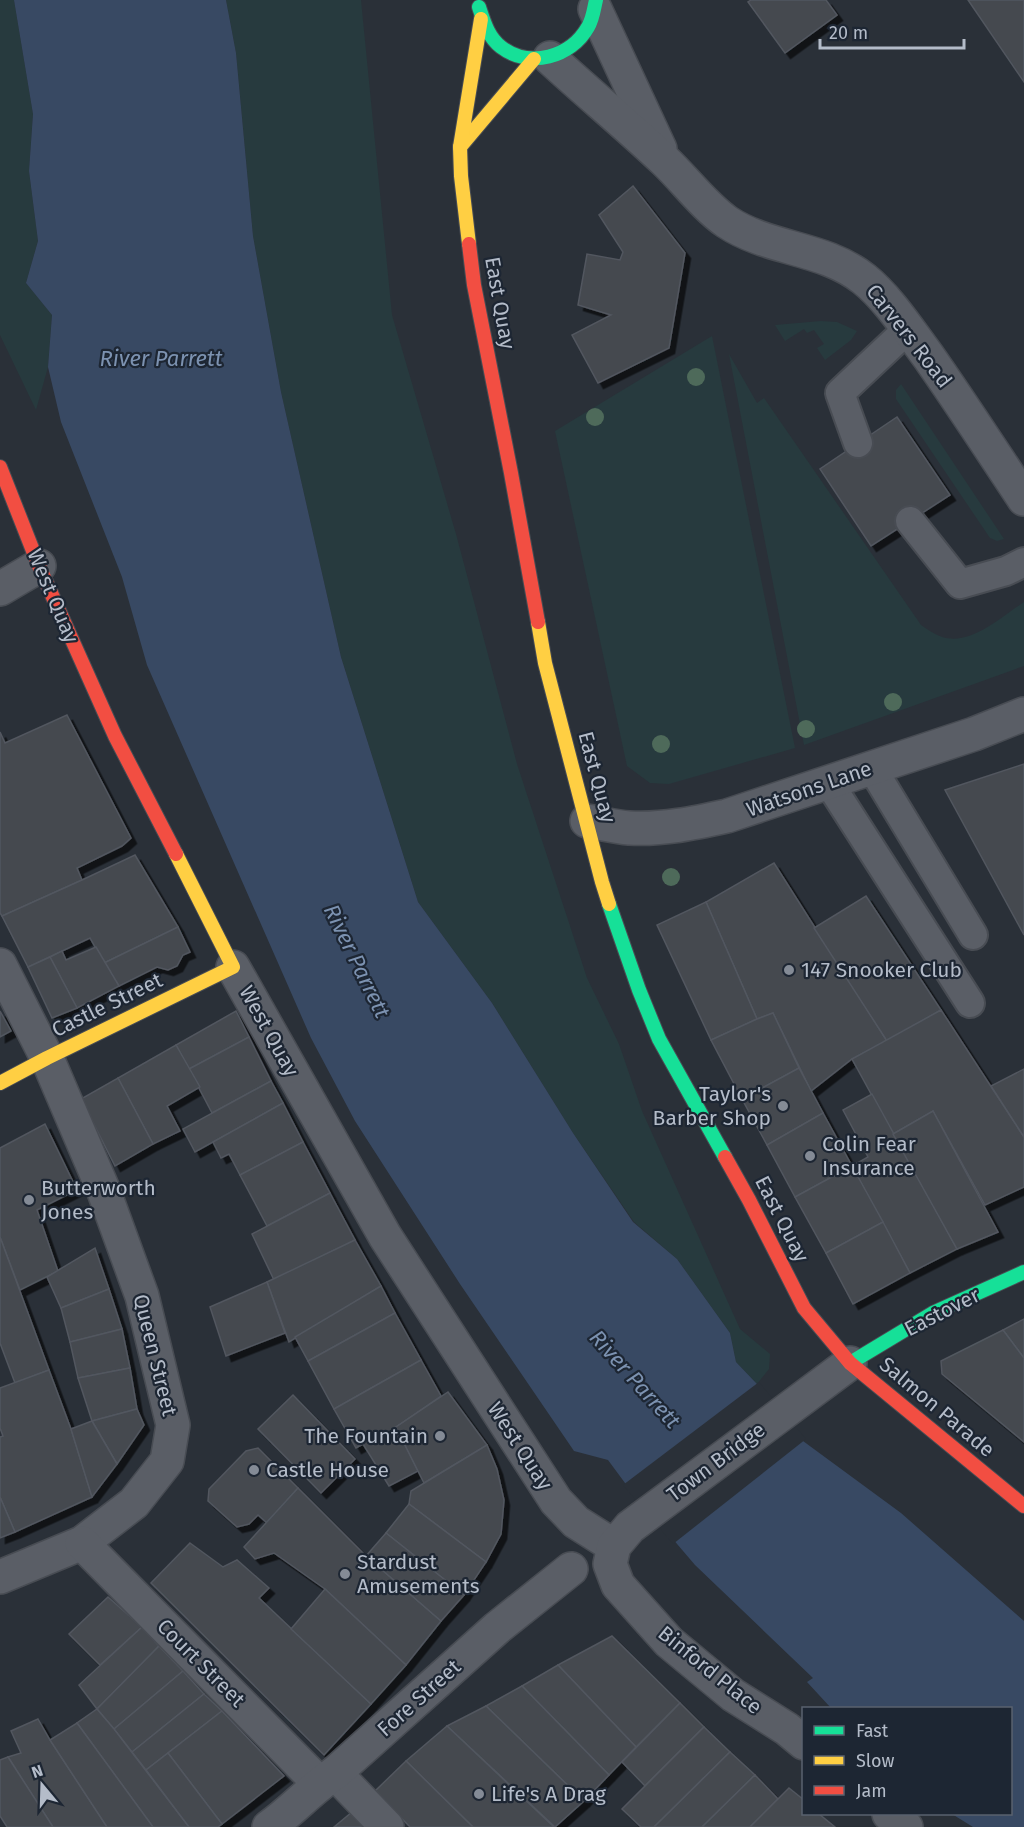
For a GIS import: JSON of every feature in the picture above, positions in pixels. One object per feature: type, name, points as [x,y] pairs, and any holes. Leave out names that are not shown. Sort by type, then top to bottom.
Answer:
[{"type":"street","name":"Carvers Road","points":[[478,0],[481,19],[489,34],[501,47],[517,56],[542,59],[565,52],[578,43],[591,25],[596,4]]},
{"type":"street","name":"Carvers Road","points":[[596,4],[666,162]]},
{"type":"street","name":"East Quay","points":[[481,19],[460,147],[461,176],[474,285],[545,663],[602,882],[639,990],[659,1039],[749,1200],[804,1308],[850,1363]]},
{"type":"street","name":"Carvers Road","points":[[542,59],[666,162],[726,221],[748,233],[823,256],[865,279],[908,329],[1024,499]]},
{"type":"street","points":[[460,147],[542,59]]},
{"type":"street","name":"West Quay","points":[[0,467],[39,566],[115,736],[233,967],[385,1236],[556,1501],[576,1522],[622,1536]]},
{"type":"street","points":[[0,590],[39,566]]},
{"type":"street","name":"Watsons Lane","points":[[587,821],[629,828],[691,824],[748,810],[974,734],[1024,714]]},
{"type":"street","name":"Queen Street","points":[[0,965],[47,1058],[103,1189],[142,1296],[173,1425],[167,1461],[134,1503],[82,1543],[0,1577]]},
{"type":"street","name":"Castle Street","points":[[0,1083],[233,967]]},
{"type":"street","name":"Eastover","points":[[803,1397],[850,1363],[933,1313],[1024,1272]]},
{"type":"street","name":"Salmon Parade","points":[[850,1363],[1024,1506]]},
{"type":"street","name":"Town Bridge","points":[[622,1536],[803,1397]]},
{"type":"street","name":"Binford Place","points":[[622,1536],[610,1564],[618,1585],[669,1642],[733,1695],[787,1729],[802,1741]]},
{"type":"street","name":"Court Street","points":[[82,1543],[327,1778],[387,1827]]},
{"type":"street","name":"Fore Street","points":[[269,1827],[497,1628],[571,1569]]},
{"type":"street","points":[[890,1815],[906,1827]]},
{"type":"lane","points":[[858,443],[840,393],[908,329]]},
{"type":"lane","points":[[910,521],[960,584],[1006,571],[1024,561]]},
{"type":"lane","points":[[872,768],[974,935]]},
{"type":"lane","points":[[829,783],[970,1003]]},
{"type":"green space","points":[[0,0],[14,0],[33,114],[29,171],[38,241],[26,283],[52,315],[48,367],[36,410],[0,335]]},
{"type":"green space","points":[[226,0],[361,0],[392,315],[456,534],[517,764],[587,978],[619,1044],[642,1111],[740,1329],[770,1354],[769,1369],[757,1384],[736,1362],[730,1333],[677,1259],[634,1222],[573,1133],[492,1003],[418,902],[341,657],[281,392],[253,236],[236,53]]},
{"type":"green space","points":[[837,322],[857,331],[851,340],[825,360],[817,348],[824,344],[814,330],[807,333],[804,329],[785,341],[775,325]]},
{"type":"green space","points":[[712,336],[795,748],[669,784],[650,783],[627,766],[555,431]]},
{"type":"green space","points":[[729,354],[757,403],[764,398],[921,625],[942,637],[953,639],[964,637],[985,629],[1024,602],[1024,666],[804,745]]},
{"type":"green space","points":[[901,384],[1004,539],[997,541],[990,538],[896,399],[896,390]]},
{"type":"water","name":"River Parrett","points":[[14,0],[226,0],[236,53],[253,236],[281,392],[341,657],[418,902],[492,1003],[573,1133],[633,1222],[677,1259],[730,1333],[736,1362],[803,1441],[901,1513],[1024,1621],[1024,1827],[973,1827],[954,1815],[1012,1815],[1012,1707],[830,1707],[807,1682],[813,1678],[695,1565],[608,1460],[574,1451],[460,1284],[355,1121],[311,1038],[147,665],[122,577],[61,422],[48,367],[52,315],[26,283],[38,241],[29,171],[33,114]]},
{"type":"pier","points":[[759,1382],[806,1439],[673,1544],[623,1485]]},
{"type":"building","points":[[751,0],[826,0],[837,15],[785,53],[748,2]]},
{"type":"building","points":[[968,0],[1024,0],[1024,82]]},
{"type":"building","points":[[633,186],[685,253],[669,348],[598,383],[572,335],[611,315],[578,305],[587,254],[620,260],[623,252],[599,215]]},
{"type":"building","points":[[897,417],[950,495],[871,546],[820,469]]},
{"type":"building","points":[[67,715],[131,838],[122,846],[77,868],[82,880],[2,916],[0,913],[0,732],[5,743]]},
{"type":"building","points":[[1024,764],[1024,935],[945,790]]},
{"type":"building","points":[[135,855],[178,927],[104,963],[90,938],[28,967],[2,916]]},
{"type":"building","name":"147 Snooker Club","points":[[774,863],[887,1041],[852,1059],[811,1091],[773,1013],[757,1019],[706,902]]},
{"type":"building","points":[[866,896],[941,1010],[887,1041],[814,928]]},
{"type":"building","points":[[706,902],[757,1019],[711,1040],[657,925]]},
{"type":"building","points":[[178,927],[190,952],[183,955],[177,966],[168,970],[157,967],[119,986],[104,963]]},
{"type":"building","points":[[96,947],[119,986],[77,1008],[50,957],[62,951],[66,960]]},
{"type":"building","points":[[50,957],[77,1008],[52,1018],[28,967]]},
{"type":"building","points":[[941,1010],[1024,1137],[1024,1187],[985,1205],[933,1111],[893,1134],[852,1059]]},
{"type":"building","points":[[0,1011],[11,1031],[0,1037]]},
{"type":"building","points":[[236,1011],[249,1037],[189,1069],[176,1045]]},
{"type":"building","points":[[773,1013],[799,1068],[742,1099],[711,1040]]},
{"type":"building","points":[[249,1037],[271,1081],[212,1113],[189,1069]]},
{"type":"building","points":[[176,1045],[200,1087],[167,1106],[180,1131],[153,1144],[118,1078]]},
{"type":"building","name":"Taylor's Barber Shop","points":[[799,1068],[823,1113],[767,1145],[742,1099]]},
{"type":"building","points":[[1024,1069],[1024,1137],[991,1086]]},
{"type":"building","points":[[118,1078],[153,1144],[115,1166],[81,1099]]},
{"type":"building","points":[[271,1081],[283,1103],[195,1152],[183,1129]]},
{"type":"building","points":[[872,1094],[957,1249],[910,1273],[852,1166],[868,1157],[843,1110]]},
{"type":"building","points":[[283,1103],[303,1142],[240,1175],[229,1154],[221,1158],[213,1142]]},
{"type":"building","points":[[933,1111],[998,1232],[957,1249],[893,1134]]},
{"type":"building","name":"Colin Fear Insurance","points":[[823,1113],[852,1166],[795,1197],[767,1145]]},
{"type":"building","name":"Butterworth Jones","points":[[45,1124],[77,1190],[37,1210],[58,1271],[20,1290],[0,1237],[0,1148]]},
{"type":"building","points":[[303,1142],[330,1193],[267,1226],[240,1175]]},
{"type":"building","points":[[852,1166],[883,1222],[826,1253],[795,1197]]},
{"type":"building","points":[[330,1193],[355,1240],[274,1280],[252,1234]]},
{"type":"building","points":[[883,1222],[910,1273],[853,1304],[826,1253]]},
{"type":"building","points":[[0,1237],[49,1370],[15,1383],[0,1343]]},
{"type":"building","points":[[355,1240],[381,1286],[289,1342],[267,1282]]},
{"type":"building","points":[[95,1248],[109,1289],[61,1308],[47,1277]]},
{"type":"building","points":[[267,1282],[285,1333],[226,1356],[210,1307]]},
{"type":"building","points":[[381,1286],[395,1313],[308,1361],[295,1337]]},
{"type":"building","points":[[109,1289],[122,1329],[70,1342],[61,1308]]},
{"type":"building","points":[[395,1313],[421,1360],[334,1409],[308,1361]]},
{"type":"building","points":[[1024,1319],[1024,1358],[1003,1330]]},
{"type":"building","points":[[122,1329],[130,1368],[78,1378],[70,1342]]},
{"type":"building","points":[[1003,1330],[1024,1358],[1024,1442],[942,1374],[941,1361]]},
{"type":"building","points":[[421,1360],[441,1396],[396,1427],[418,1471],[389,1486],[363,1444],[356,1448],[334,1409]]},
{"type":"building","points":[[130,1368],[137,1409],[92,1421],[78,1378]]},
{"type":"building","points":[[49,1370],[71,1429],[92,1497],[15,1532],[0,1497],[0,1437],[3,1436],[0,1428],[0,1388]]},
{"type":"building","name":"The Fountain","points":[[448,1392],[487,1445],[424,1483],[396,1427]]},
{"type":"building","points":[[293,1395],[355,1459],[321,1493],[258,1429]]},
{"type":"building","points":[[137,1409],[144,1425],[117,1464],[92,1421]]},
{"type":"building","points":[[92,1421],[117,1464],[92,1497],[71,1429]]},
{"type":"building","points":[[487,1445],[497,1469],[504,1500],[501,1534],[486,1562],[409,1504],[411,1491]]},
{"type":"building","name":"Castle House","points":[[258,1448],[298,1488],[267,1523],[258,1515],[249,1524],[237,1527],[208,1501],[209,1489],[246,1451]]},
{"type":"building","name":"Stardust Amusements","points":[[298,1488],[366,1556],[441,1621],[406,1665],[325,1589],[274,1553],[255,1559],[244,1547]]},
{"type":"building","points":[[0,1497],[15,1532],[0,1538]]},
{"type":"building","points":[[409,1504],[486,1562],[464,1595],[386,1533]]},
{"type":"building","points":[[386,1533],[464,1595],[441,1621],[366,1556]]},
{"type":"building","points":[[190,1543],[223,1567],[237,1560],[269,1588],[259,1598],[371,1704],[324,1755],[151,1583]]},
{"type":"building","points":[[325,1589],[406,1665],[371,1704],[291,1629]]},
{"type":"building","points":[[108,1597],[142,1627],[100,1665],[69,1634]]},
{"type":"building","points":[[142,1627],[159,1646],[97,1709],[79,1685]]},
{"type":"building","points":[[612,1636],[680,1703],[636,1747],[558,1665]]},
{"type":"building","points":[[159,1646],[183,1671],[114,1729],[97,1709]]},
{"type":"building","points":[[558,1665],[636,1747],[609,1775],[522,1686]]},
{"type":"building","points":[[183,1671],[204,1694],[132,1752],[114,1729]]},
{"type":"building","points":[[522,1686],[609,1775],[584,1801],[486,1706]]},
{"type":"building","points":[[204,1694],[222,1711],[146,1770],[132,1752]]},
{"type":"building","points":[[680,1703],[704,1727],[645,1786],[622,1762]]},
{"type":"building","points":[[486,1706],[584,1801],[555,1827],[447,1726]]},
{"type":"building","points":[[97,1709],[189,1827],[153,1827],[77,1723]]},
{"type":"building","points":[[222,1711],[284,1776],[222,1824],[168,1753]]},
{"type":"building","points":[[38,1719],[107,1827],[53,1827],[8,1757],[21,1753],[11,1731]]},
{"type":"building","points":[[77,1723],[153,1827],[107,1827],[50,1740]]},
{"type":"building","name":"Life's A Drag","points":[[447,1726],[554,1827],[473,1827],[406,1761]]},
{"type":"building","points":[[704,1727],[730,1752],[654,1827],[641,1827],[622,1809]]},
{"type":"building","points":[[730,1752],[755,1775],[702,1827],[654,1827]]},
{"type":"building","points":[[168,1753],[222,1824],[218,1827],[189,1827],[146,1770]]},
{"type":"building","points":[[8,1757],[53,1827],[7,1827],[0,1816],[0,1760]]},
{"type":"building","points":[[406,1761],[473,1827],[410,1827],[375,1791]]},
{"type":"building","points":[[755,1775],[778,1799],[750,1827],[702,1827]]},
{"type":"building","points":[[789,1788],[802,1798],[802,1815],[820,1815],[835,1827],[750,1827]]},
{"type":"building","points":[[352,1812],[365,1827],[334,1827]]},
{"type":"traffic: fast","points":[[479,7],[490,34],[501,47],[512,54],[537,58],[549,57],[561,52],[581,37],[591,21],[596,0]]},
{"type":"traffic: fast","points":[[609,904],[659,1039],[725,1157]]},
{"type":"traffic: fast","points":[[850,1363],[933,1313],[1024,1272]]},
{"type":"traffic: slow","points":[[469,244],[460,147],[481,19]]},
{"type":"traffic: slow","points":[[460,147],[534,59]]},
{"type":"traffic: slow","points":[[538,622],[545,663],[609,904]]},
{"type":"traffic: slow","points":[[0,1083],[233,967],[176,854]]},
{"type":"traffic: jam","points":[[469,244],[474,285],[538,622]]},
{"type":"traffic: jam","points":[[0,467],[39,566],[115,736],[176,854]]},
{"type":"traffic: jam","points":[[725,1157],[804,1308],[850,1363],[1024,1506]]},
{"type":"place","name":"147 Snooker Club","points":[[789,970]]},
{"type":"place","name":"Taylor's Barber Shop","points":[[783,1106]]},
{"type":"place","name":"Colin Fear Insurance","points":[[810,1156]]},
{"type":"place","name":"Butterworth Jones","points":[[29,1200]]},
{"type":"place","name":"The Fountain","points":[[440,1436]]},
{"type":"place","name":"Castle House","points":[[254,1470]]},
{"type":"place","name":"Stardust Amusements","points":[[345,1574]]},
{"type":"place","name":"Life's A Drag","points":[[479,1794]]}]
